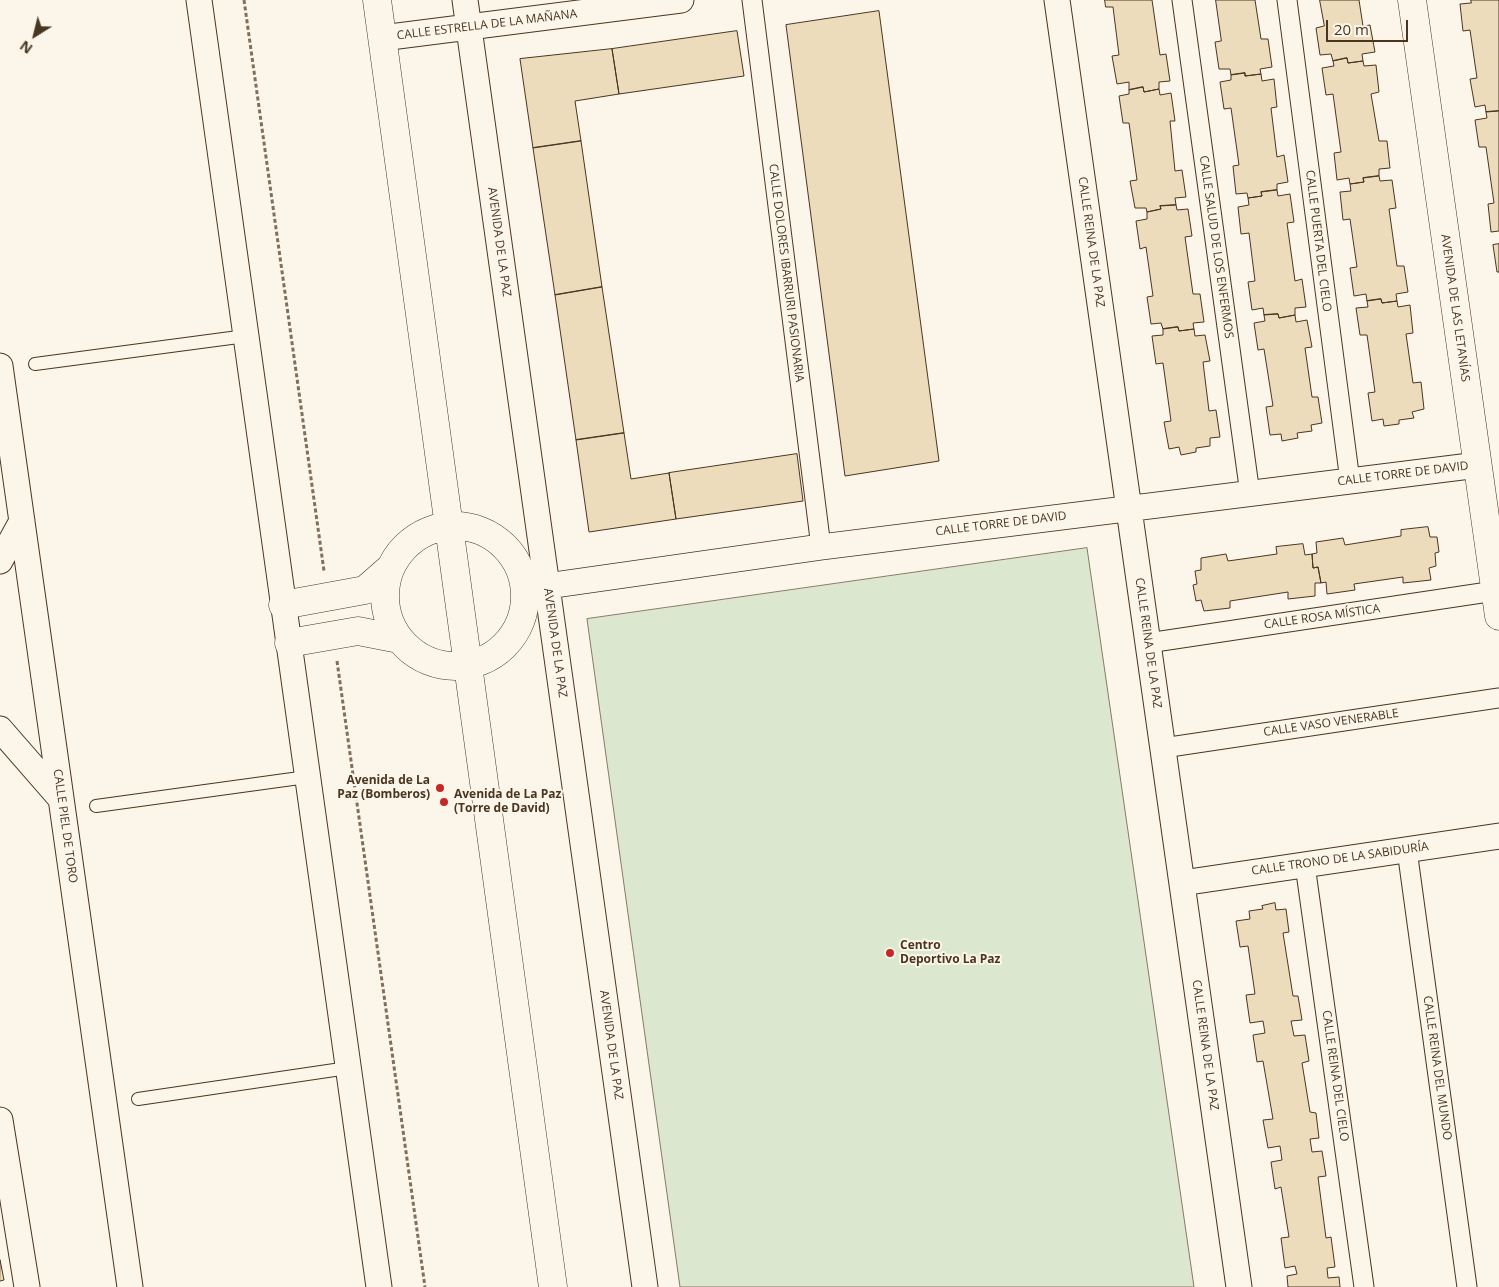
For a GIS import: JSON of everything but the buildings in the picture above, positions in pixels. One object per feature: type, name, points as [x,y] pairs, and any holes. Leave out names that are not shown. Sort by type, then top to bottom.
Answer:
[{"type":"main road","points":[[377,0],[552,1287]]},
{"type":"main road","name":"AVENIDA DE LAS LETANÍAS","points":[[1412,0],[1478,465],[1494,538],[1497,604]]},
{"type":"main road","points":[[283,605],[365,590],[389,569],[402,549],[421,534],[448,525],[467,526],[489,533],[507,547],[536,587],[517,631],[504,648],[486,660],[468,666],[440,665],[417,656],[399,639],[388,618],[384,593],[389,569]]},
{"type":"main road","points":[[289,643],[358,631],[399,639]]},
{"type":"street","points":[[198,0],[379,1287]]},
{"type":"street","name":"AVENIDA DE LA PAZ","points":[[465,0],[536,587],[645,1287]]},
{"type":"street","name":"CALLE ESTRELLA DE LA MAÑANA","points":[[382,38],[681,0]]},
{"type":"street","name":"CALLE DOLORES IBARRURI PASIONARIA","points":[[752,0],[821,547]]},
{"type":"street","name":"CALLE REINA DE LA PAZ","points":[[1057,0],[1239,1287]]},
{"type":"street","name":"CALLE SALUD DE LOS ENFERMOS","points":[[1182,0],[1250,494]]},
{"type":"street","name":"CALLE PUERTA DEL CIELO","points":[[1287,0],[1350,481]]},
{"type":"street","name":"CALLE PIEL DE TORO","points":[[0,366],[130,1287]]},
{"type":"street","name":"CALLE TORRE DE DAVID","points":[[536,587],[821,547],[1478,465]]},
{"type":"street","points":[[0,560],[22,521]]},
{"type":"street","name":"CALLE ROSA MÍSTICA","points":[[1148,643],[1497,604]]},
{"type":"street","name":"CALLE VASO VENERABLE","points":[[1163,748],[1499,698]]},
{"type":"street","points":[[0,728],[61,799]]},
{"type":"street","name":"CALLE TRONO DE LA SABIDURÍA","points":[[1182,883],[1499,836]]},
{"type":"street","name":"CALLE REINA DEL MUNDO","points":[[1408,850],[1467,1287]]},
{"type":"street","name":"CALLE REINA DEL CIELO","points":[[1305,865],[1364,1287]]},
{"type":"street","points":[[0,1120],[26,1287]]},
{"type":"lane","points":[[35,364],[246,336]]},
{"type":"lane","points":[[96,806],[307,777]]},
{"type":"lane","points":[[138,1099],[348,1068]]},
{"type":"green space","name":"Centro Deportivo La Paz","points":[[1087,548],[1194,1287],[680,1287],[587,619]]},
{"type":"place","name":"Avenida de La Paz (Bomberos)","points":[[440,788]]},
{"type":"place","name":"Avenida de La Paz (Torre de David)","points":[[444,802]]},
{"type":"place","name":"Centro Deportivo La Paz","points":[[890,953]]}]
